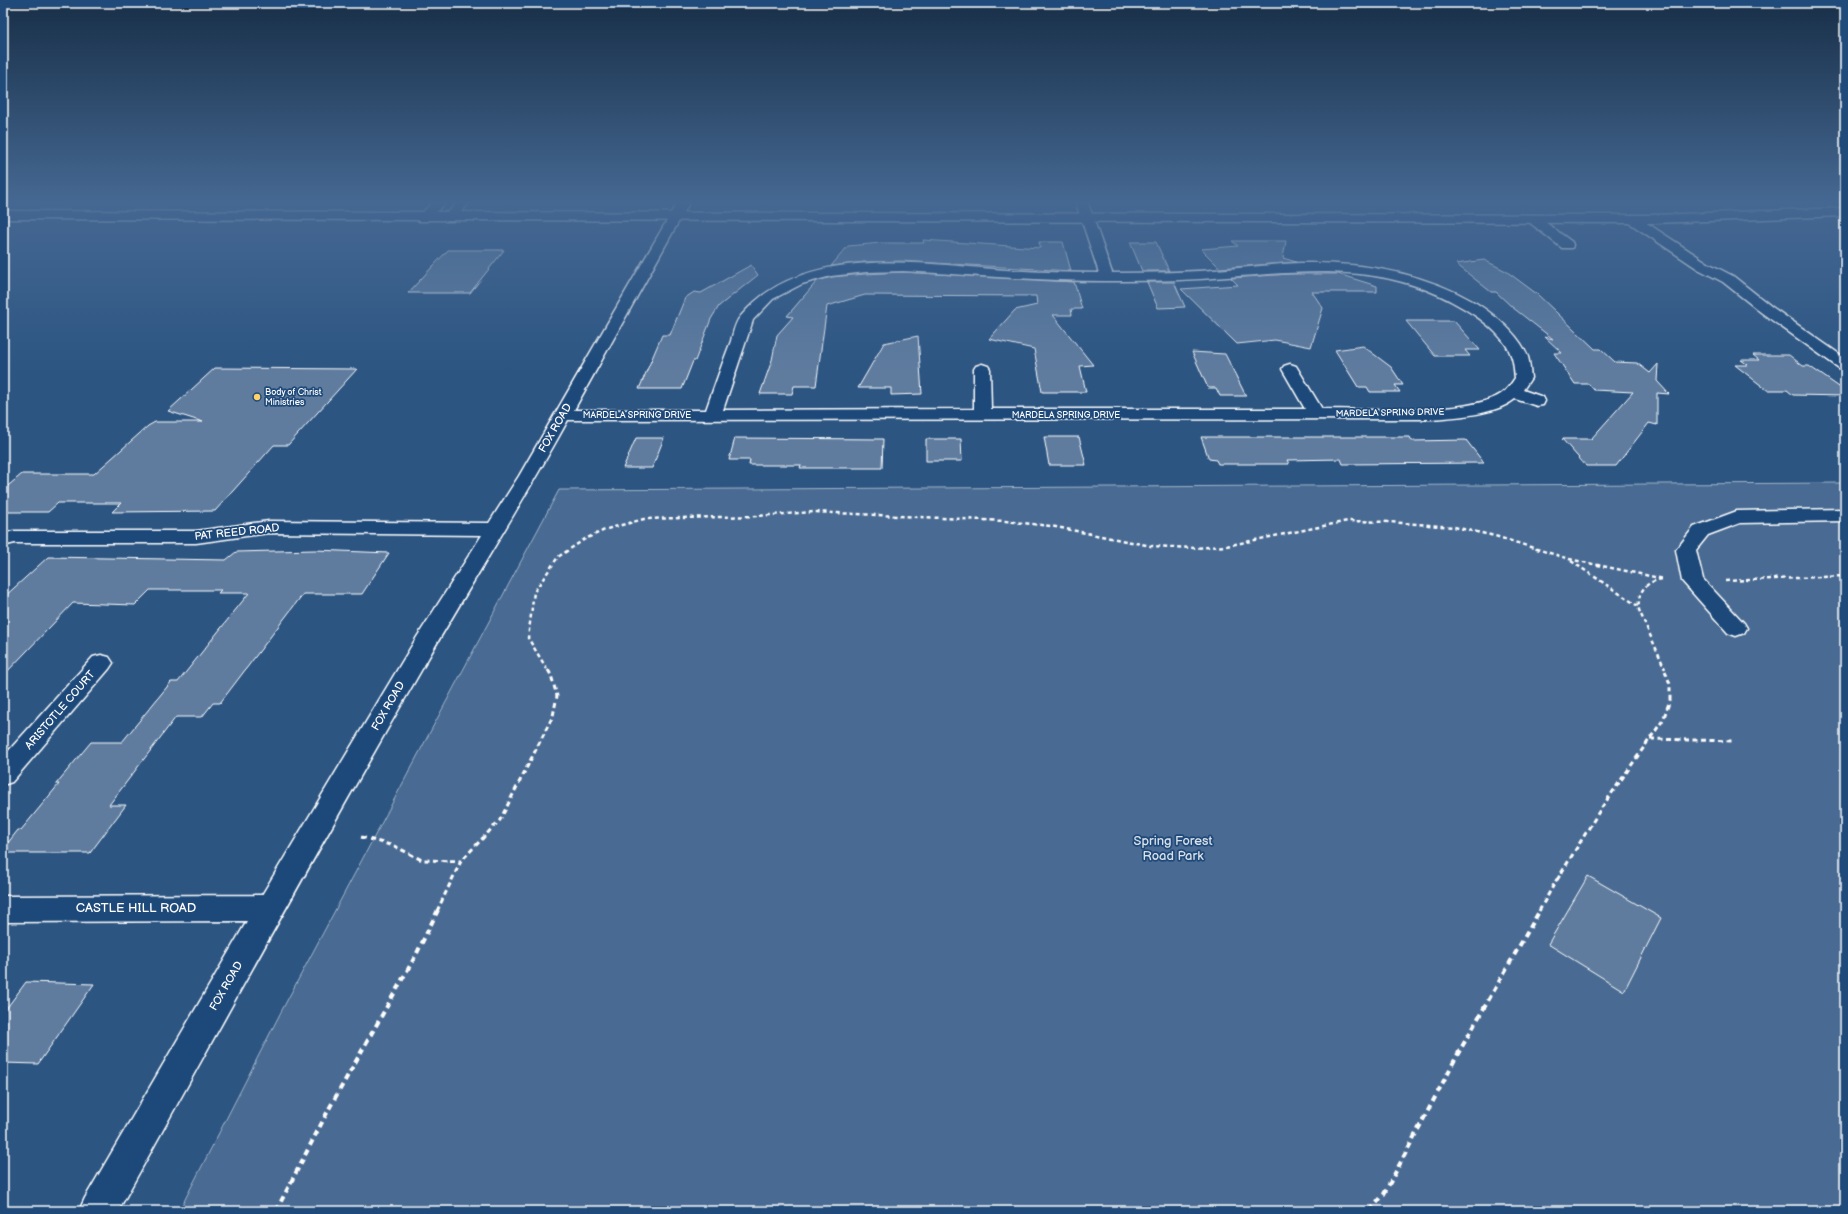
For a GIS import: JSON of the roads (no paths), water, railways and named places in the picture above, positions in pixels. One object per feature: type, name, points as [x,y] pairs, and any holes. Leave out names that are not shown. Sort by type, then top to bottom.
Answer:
[{"type":"street","name":"FOX ROAD","points":[[98,1211],[270,908],[410,668],[563,415],[650,260]]},
{"type":"street","points":[[1101,260],[1107,277]]},
{"type":"street","points":[[1693,260],[1728,279],[1767,310],[1845,365]]},
{"type":"street","points":[[1714,260],[1726,268],[1728,279]]},
{"type":"street","points":[[712,416],[746,319],[754,308],[767,298],[792,284],[826,273],[888,266],[1028,275],[1107,277],[1192,275],[1318,267],[1423,279],[1469,305],[1486,317],[1513,344],[1520,358],[1523,378],[1513,392],[1537,401]]},
{"type":"street","points":[[982,369],[982,415]]},
{"type":"street","points":[[1290,369],[1317,415]]},
{"type":"street","name":"MARDELA SPRING DRIVE","points":[[563,415],[1401,415],[1466,410],[1491,404],[1513,392]]},
{"type":"street","points":[[1736,628],[1692,581],[1686,550],[1701,531],[1737,517],[1845,515]]},
{"type":"street","name":"PAT REED ROAD","points":[[3,540],[14,537],[196,537],[269,527],[494,529]]},
{"type":"street","name":"ARISTOTLE COURT","points":[[3,775],[101,663]]},
{"type":"street","name":"CASTLE HILL ROAD","points":[[3,909],[270,908]]},
{"type":"place","name":"Body of Christ Ministries","points":[[257,397]]},
{"type":"park label","name":"Spring Forest Road Park","points":[[1173,848]]}]
